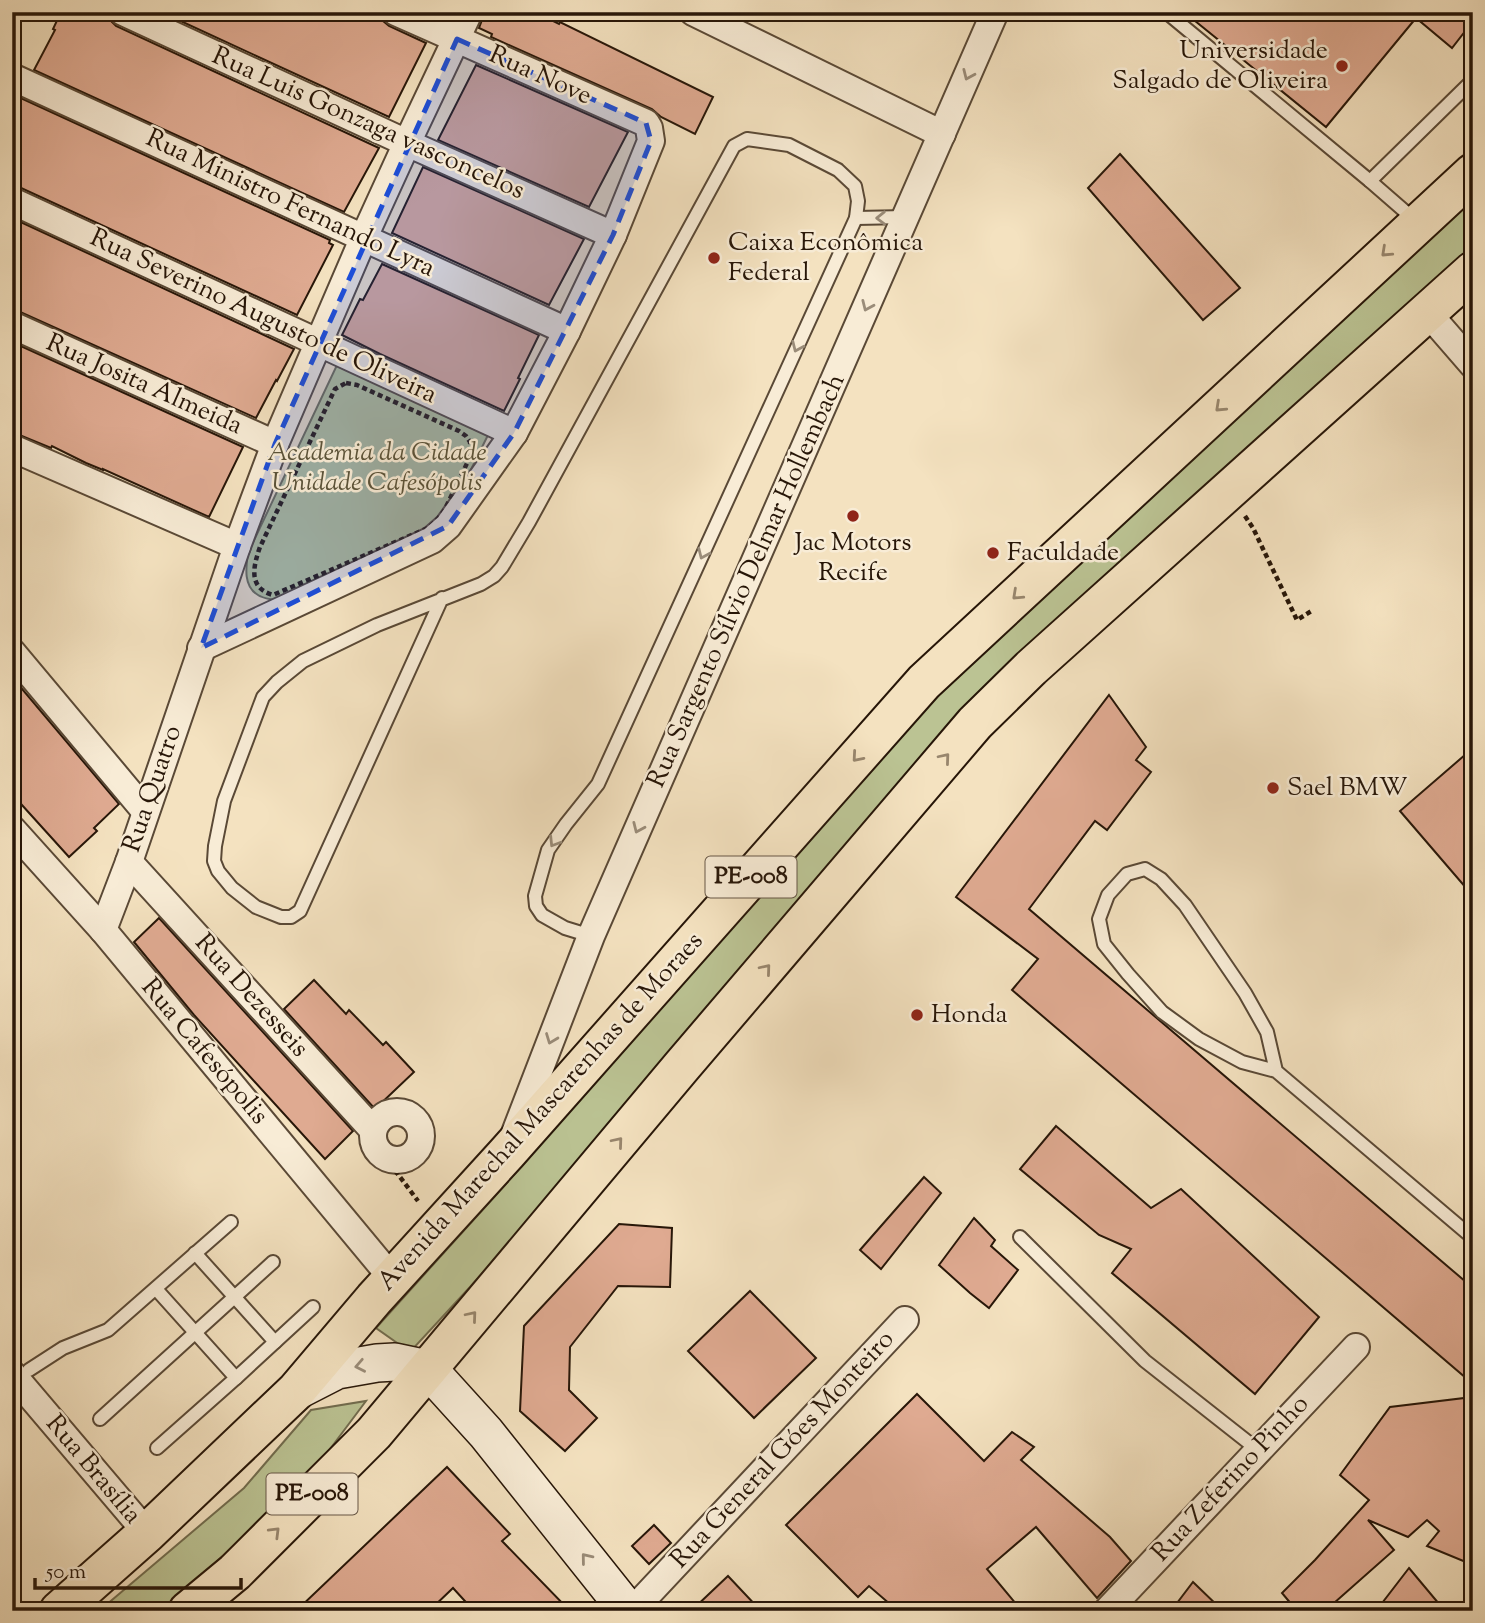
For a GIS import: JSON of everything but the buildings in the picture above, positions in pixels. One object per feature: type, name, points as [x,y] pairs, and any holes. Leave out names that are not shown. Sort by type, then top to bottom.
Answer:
[{"type":"highway","name":"Avenida Marechal Mascarenhas de Moraes","points":[[58,1611],[147,1533],[296,1391],[392,1279],[924,682],[1473,173]]},
{"type":"highway","name":"PE-008","points":[[188,1611],[235,1572],[374,1433],[975,723],[1031,668],[1473,271]]},
{"type":"main road","points":[[296,1391],[337,1370],[377,1363],[395,1362],[428,1368],[486,1433],[630,1611]]},
{"type":"street","name":"Rua Luis Gonzaga vasconcelos","points":[[123,12],[613,235]]},
{"type":"street","name":"Rua Nove","points":[[396,12],[646,123],[651,141],[613,235]]},
{"type":"street","name":"Rua Quatro","points":[[103,930],[275,444],[364,237],[470,12]]},
{"type":"street","points":[[693,12],[942,134]]},
{"type":"street","name":"Rua Sargento Sílvio Delmar Hollembach","points":[[507,1153],[591,936],[995,12]]},
{"type":"street","name":"Rua Ministro Fernando Lyra","points":[[12,77],[567,331]]},
{"type":"street","name":"Rua Severino Augusto de Oliveira","points":[[12,201],[514,433]]},
{"type":"street","points":[[201,648],[432,540],[448,526],[514,433],[613,235]]},
{"type":"street","points":[[1427,312],[1473,365]]},
{"type":"street","name":"Rua Josita Almeida","points":[[12,325],[275,444]]},
{"type":"street","points":[[12,448],[237,546]]},
{"type":"street","points":[[12,652],[145,811]]},
{"type":"street","name":"Rua Cafesópolis","points":[[12,829],[103,930],[392,1279]]},
{"type":"street","name":"Rua Dezesseis","points":[[129,862],[373,1130]]},
{"type":"street","points":[[397,1112],[405,1113],[412,1117],[421,1130],[419,1146],[409,1158],[393,1160],[385,1157],[379,1153],[372,1138],[376,1122],[397,1112]]},
{"type":"street","name":"Rua General Góes Monteiro","points":[[630,1611],[905,1321]]},
{"type":"street","name":"Rua Zeferino Pinho","points":[[1107,1611],[1356,1347]]},
{"type":"street","name":"Rua Brasília","points":[[19,1375],[147,1533]]},
{"type":"lane","points":[[1166,12],[1418,223]]},
{"type":"lane","points":[[1370,181],[1473,80]]},
{"type":"lane","points":[[442,598],[300,911],[291,917],[281,918],[256,907],[232,888],[218,871],[214,860],[224,801],[262,697],[303,662],[377,625],[442,598],[481,584],[502,567],[734,146],[747,139],[789,145],[838,170],[855,186],[858,201],[856,218],[598,784],[548,850],[536,906],[542,915],[565,928],[591,936]]},
{"type":"lane","points":[[856,218],[906,217]]},
{"type":"lane","points":[[1276,1071],[1267,1032],[1245,993],[1185,905],[1161,879],[1144,869],[1127,874],[1108,895],[1099,919],[1104,944],[1162,1012],[1199,1039],[1242,1062],[1276,1071],[1473,1238]]},
{"type":"lane","points":[[19,1375],[63,1348],[108,1330],[230,1222]]},
{"type":"lane","points":[[1020,1237],[1145,1361],[1258,1450]]},
{"type":"lane","points":[[195,1253],[275,1342]]},
{"type":"lane","points":[[100,1419],[273,1262]]},
{"type":"lane","points":[[156,1289],[236,1378]]},
{"type":"lane","points":[[157,1448],[313,1307]]},
{"type":"path","points":[[346,383],[357,385],[466,436],[470,442],[471,456],[444,511],[428,528],[273,595],[263,592],[256,582],[254,563],[335,389],[346,383]]},
{"type":"path","points":[[1228,491],[1253,528],[1297,620],[1313,610]]},
{"type":"path","points":[[385,1157],[415,1199],[421,1203]]},
{"type":"highlighted area","points":[[457,39],[646,123],[651,141],[613,235],[514,433],[448,526],[201,648],[275,444]]},
{"type":"green space","points":[[1473,197],[1473,256],[1261,451],[609,1129],[410,1352],[376,1328],[975,653]]},
{"type":"green space","name":"Academia da Cidade Unidade Cafesópolis","points":[[337,365],[491,429],[444,524],[274,600],[264,598],[250,587],[246,570],[248,553]]},
{"type":"green space","points":[[366,1401],[318,1465],[165,1611],[99,1611],[244,1488],[311,1410]]},
{"type":"place","name":"Universidade Salgado de Oliveira","points":[[1342,66]]},
{"type":"place","name":"Caixa Econômica Federal","points":[[714,258]]},
{"type":"place","name":"Jac Motors Recife","points":[[853,516]]},
{"type":"place","name":"Faculdade","points":[[993,553]]},
{"type":"place","name":"Sael BMW","points":[[1273,788]]},
{"type":"place","name":"Honda","points":[[917,1015]]}]
